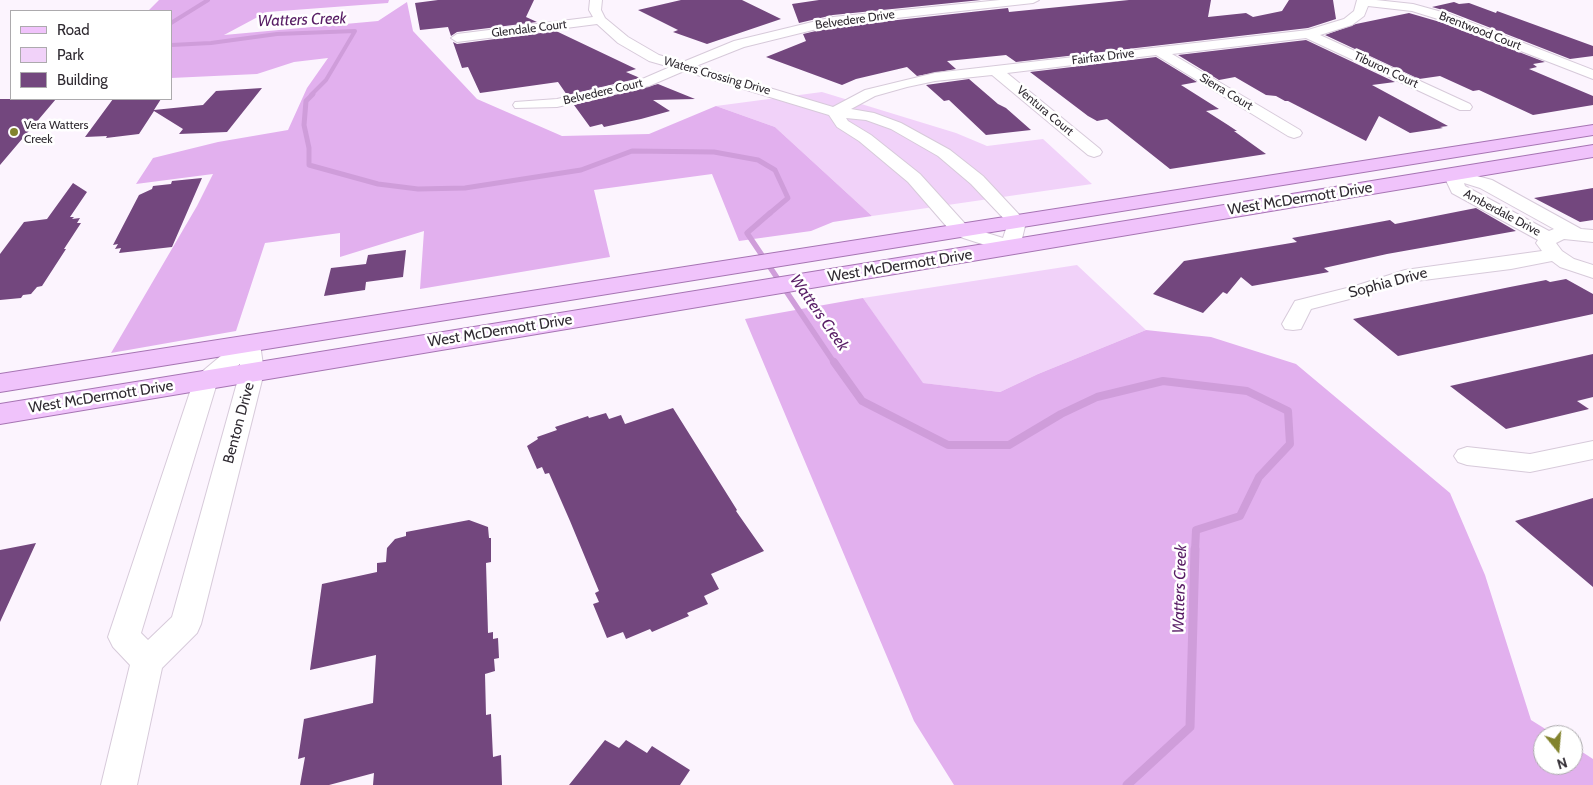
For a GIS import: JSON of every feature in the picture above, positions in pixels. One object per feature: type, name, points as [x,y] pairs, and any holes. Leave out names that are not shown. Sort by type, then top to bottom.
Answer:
[{"type":"main road","name":"West McDermott Drive","points":[[0,383],[1593,130]]},
{"type":"main road","name":"West McDermott Drive","points":[[0,414],[1593,151]]},
{"type":"main road","points":[[1421,158],[1451,174]]},
{"type":"street","points":[[596,0],[595,10],[600,20]]},
{"type":"street","name":"Belvedere Drive","points":[[684,68],[748,41],[833,21],[1034,0]]},
{"type":"street","name":"Fairfax Drive","points":[[835,112],[870,93],[888,87],[936,77],[1308,34],[1348,22],[1360,13],[1364,1]]},
{"type":"street","name":"Brentwood Court","points":[[1364,1],[1413,8],[1445,17],[1593,75]]},
{"type":"street","name":"Glendale Court","points":[[458,38],[600,20]]},
{"type":"street","name":"Waters Crossing Drive","points":[[600,20],[623,40],[654,58],[794,98],[835,112],[869,116],[887,123],[944,153],[977,180],[1017,222]]},
{"type":"street","name":"Tiburon Court","points":[[1308,34],[1465,107]]},
{"type":"street","name":"Sierra Court","points":[[1158,51],[1294,133]]},
{"type":"street","name":"Belvedere Court","points":[[520,105],[558,103],[610,92],[644,83],[684,68]]},
{"type":"street","name":"Ventura Court","points":[[995,70],[1094,152]]},
{"type":"street","name":"Waters Crossing Drive","points":[[835,112],[842,124],[865,138],[914,178],[961,231],[1010,248]]},
{"type":"street","name":"Amberdale Drive","points":[[1451,174],[1486,184],[1574,233]]},
{"type":"street","name":"Amberdale Drive","points":[[1451,174],[1458,189],[1551,246],[1567,262],[1593,272]]},
{"type":"street","points":[[1010,248],[1017,222]]},
{"type":"street","name":"Sophia Drive","points":[[1293,324],[1302,305],[1423,272],[1511,263],[1551,246],[1562,233],[1574,233]]},
{"type":"street","points":[[1574,233],[1593,236]]},
{"type":"street","points":[[119,785],[147,661],[124,637],[206,380],[249,344]]},
{"type":"street","name":"Benton Drive","points":[[147,661],[186,624],[252,372],[249,344]]},
{"type":"street","points":[[1467,456],[1530,463],[1593,450]]},
{"type":"green space","points":[[822,92],[956,133],[987,146],[1043,139],[1092,184],[872,216],[775,127],[716,106]]},
{"type":"green space","points":[[1077,265],[1146,330],[1038,374],[1000,392],[922,383],[863,298]]},
{"type":"shaded area","points":[[159,0],[389,0],[388,3],[267,12],[224,35],[378,21],[407,2],[413,31],[477,99],[562,136],[649,134],[716,106],[775,127],[872,216],[833,222],[811,231],[739,241],[712,174],[594,190],[610,257],[420,289],[424,231],[340,257],[340,233],[265,243],[236,331],[111,353],[197,206],[213,174],[136,184],[153,158],[218,142],[288,130],[307,88],[328,58],[294,62],[257,74],[172,78],[172,10],[149,10]]},
{"type":"shaded area","points":[[863,298],[923,383],[1000,392],[1038,374],[1146,330],[1211,337],[1296,364],[1450,493],[1485,575],[1531,720],[1539,725],[1533,725],[1533,775],[1583,775],[1583,752],[1593,759],[1593,785],[954,785],[914,721],[745,319]]},
{"type":"building","points":[[438,0],[534,0],[526,17],[537,22],[457,32],[451,36],[448,27],[420,30],[415,3]]},
{"type":"building","points":[[681,0],[742,0],[781,19],[707,44],[673,32],[678,30],[638,10]]},
{"type":"building","points":[[819,0],[981,0],[833,15],[799,23],[792,4]]},
{"type":"building","points":[[1129,0],[1211,0],[1208,17],[1246,13],[1253,17],[1282,11],[1289,0],[1333,0],[1336,19],[1308,28],[1016,62],[1006,55],[947,61],[956,69],[917,76],[907,67],[856,79],[842,85],[766,57],[806,41],[803,34],[833,27],[1008,8],[1009,12]]},
{"type":"building","points":[[1454,2],[1459,4],[1469,3],[1496,13],[1497,11],[1593,46],[1593,56],[1570,59],[1450,12],[1432,7]]},
{"type":"building","points":[[1409,13],[1440,22],[1545,62],[1533,64],[1537,67],[1529,69],[1593,96],[1593,105],[1533,115],[1479,90],[1473,91],[1440,76],[1419,79],[1325,35],[1356,24]]},
{"type":"building","points":[[556,31],[636,69],[626,72],[640,78],[567,95],[558,82],[480,93],[468,67],[462,68],[453,42],[457,44]]},
{"type":"building","points":[[1306,40],[1395,82],[1372,85],[1448,126],[1410,133],[1379,116],[1366,141],[1288,101],[1276,96],[1266,95],[1235,77],[1219,80],[1178,55]]},
{"type":"building","points":[[1156,57],[1197,82],[1181,85],[1219,109],[1206,111],[1237,131],[1234,131],[1266,154],[1170,169],[1107,119],[1097,121],[1088,116],[1030,72]]},
{"type":"building","points":[[969,79],[1031,130],[986,135],[949,100],[944,101],[926,85]]},
{"type":"building","points":[[658,84],[695,99],[653,100],[670,111],[604,127],[602,124],[590,127],[574,105]]},
{"type":"building","points":[[262,88],[227,132],[179,134],[183,129],[154,111],[139,134],[106,138],[107,136],[85,137],[112,100],[160,100],[154,110],[203,105],[216,91]]},
{"type":"building","name":"Vera Watters Creek","points":[[0,99],[55,100],[0,165]]},
{"type":"building","points":[[202,178],[172,247],[119,253],[121,248],[115,249],[118,244],[113,245],[139,195],[152,189],[153,186],[171,184],[172,181]]},
{"type":"building","points":[[73,183],[87,192],[70,217],[74,217],[72,219],[80,218],[77,223],[81,223],[64,249],[66,249],[42,286],[37,287],[31,294],[23,295],[21,298],[0,300],[0,254],[24,222],[47,219]]},
{"type":"building","points":[[1593,188],[1593,220],[1580,222],[1534,198]]},
{"type":"building","points":[[1476,208],[1516,231],[1387,254],[1324,268],[1329,272],[1252,286],[1241,277],[1227,294],[1223,292],[1203,313],[1153,294],[1184,261],[1297,242],[1292,238],[1390,220],[1395,224]]},
{"type":"building","points":[[406,250],[403,277],[366,282],[365,290],[324,296],[331,268],[366,264],[368,255]]},
{"type":"building","points":[[1566,279],[1593,294],[1593,314],[1398,356],[1353,319],[1546,280],[1550,282]]},
{"type":"building","points":[[1593,354],[1593,397],[1577,401],[1589,409],[1506,429],[1450,386]]},
{"type":"building","points":[[673,408],[736,511],[764,551],[711,574],[719,589],[704,596],[708,604],[687,613],[689,616],[652,632],[650,629],[626,639],[623,632],[607,638],[593,604],[599,602],[595,593],[599,591],[570,521],[549,473],[545,474],[542,467],[537,469],[527,446],[538,439],[537,437],[557,430],[555,427],[588,416],[589,418],[606,413],[609,419],[621,415],[625,424]]},
{"type":"building","points":[[1593,498],[1593,587],[1515,521]]},
{"type":"building","points":[[469,520],[488,527],[489,538],[491,538],[491,562],[486,563],[488,633],[493,632],[493,639],[498,638],[499,658],[494,659],[495,671],[485,674],[486,715],[491,714],[493,757],[501,755],[502,785],[373,785],[374,773],[329,785],[300,785],[305,757],[298,759],[304,719],[373,703],[376,655],[310,670],[322,584],[377,572],[377,563],[386,562],[387,548],[395,539],[406,536],[406,532]]},
{"type":"building","points":[[36,543],[0,622],[0,550]]},
{"type":"building","points":[[605,740],[619,748],[626,740],[647,753],[652,746],[690,770],[680,785],[569,785]]},
{"type":"waterway","name":"Watters Creek","points":[[172,22],[208,0]]},
{"type":"waterway","name":"Watters Creek","points":[[172,45],[211,43],[277,34],[355,31],[326,80],[311,95]]},
{"type":"waterway","name":"Watters Creek","points":[[313,94],[306,101],[304,125],[309,148],[309,165],[378,184],[418,189],[465,188],[581,170],[632,151],[714,152],[758,160],[775,170],[788,198],[769,214]]},
{"type":"waterway","name":"Watters Creek","points":[[770,213],[747,233],[835,364]]},
{"type":"waterway","name":"Watters Creek","points":[[834,362],[862,401],[948,445],[1009,445],[1061,414],[1097,397],[1163,381],[1247,391],[1288,411],[1290,444],[1259,477],[1240,516],[1196,530],[1195,551]]},
{"type":"waterway","name":"Watters Creek","points":[[1127,785],[1190,727],[1195,549]]},
{"type":"place","name":"Vera Watters Creek","points":[[14,132]]}]
